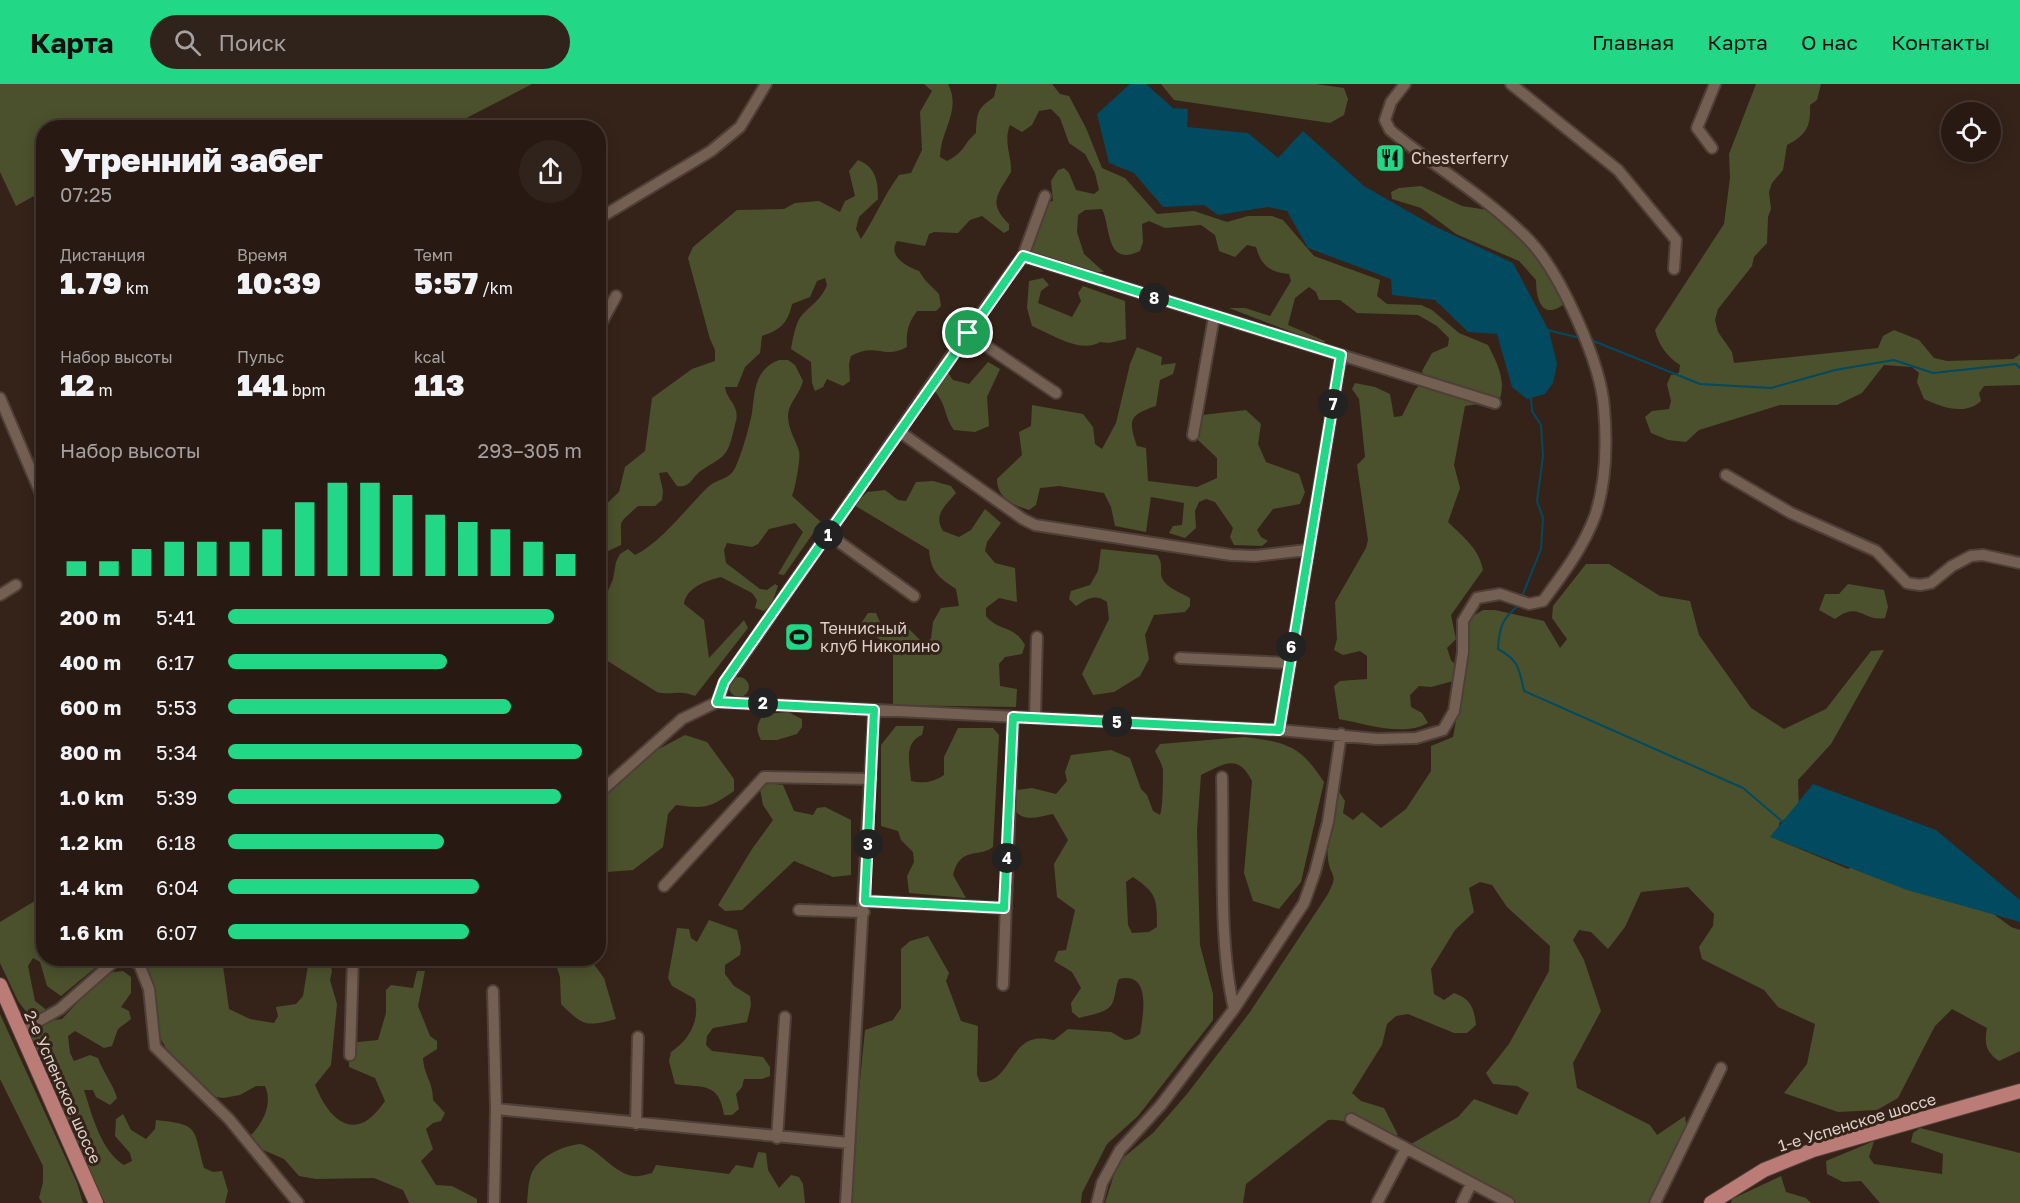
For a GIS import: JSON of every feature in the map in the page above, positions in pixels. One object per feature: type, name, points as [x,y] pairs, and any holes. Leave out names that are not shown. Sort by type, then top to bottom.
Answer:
[{"type":"main road","name":"2-е Успенское шоссе","points":[[0,985],[96,1203]]},
{"type":"main road","name":"1-е Успенское шоссе","points":[[1711,1203],[1764,1170],[1813,1150],[2020,1091]]},
{"type":"street","points":[[606,214],[711,151],[740,127],[766,84]]},
{"type":"street","points":[[606,787],[682,719],[717,702],[1279,730],[1377,739],[1416,738],[1443,730],[1454,711],[1463,652],[1463,621],[1477,598],[1500,594],[1529,604],[1543,601],[1578,553],[1595,515],[1605,458],[1604,406],[1593,360],[1553,272],[1531,242],[1488,201],[1390,130],[1385,120],[1391,102],[1405,84]]},
{"type":"street","points":[[1510,84],[1618,170],[1676,240],[1674,269]]},
{"type":"street","points":[[1712,148],[1697,128],[1715,84]]},
{"type":"street","points":[[717,702],[724,682],[1023,256],[1045,196]]},
{"type":"street","points":[[1023,256],[1495,403]]},
{"type":"street","points":[[606,314],[616,296]]},
{"type":"street","points":[[1193,435],[1214,317]]},
{"type":"street","points":[[968,333],[1056,393]]},
{"type":"street","points":[[1279,730],[1288,663],[1341,355]]},
{"type":"street","points":[[0,398],[36,482]]},
{"type":"street","points":[[900,432],[1023,519],[1035,525],[1231,555],[1255,556],[1307,550]]},
{"type":"street","points":[[1726,476],[1791,513],[1876,551],[1907,583],[1931,583],[1952,566],[1971,556],[1983,555],[2020,564]]},
{"type":"street","points":[[828,534],[914,596]]},
{"type":"street","points":[[0,595],[16,585]]},
{"type":"street","points":[[1035,718],[1037,637]]},
{"type":"street","points":[[1180,658],[1288,663]]},
{"type":"street","points":[[846,1203],[865,906],[874,710]]},
{"type":"street","points":[[1003,985],[1004,908],[1013,717]]},
{"type":"street","points":[[1097,1203],[1102,1183],[1120,1150],[1161,1105],[1234,1009],[1283,938],[1308,893],[1328,822],[1341,734]]},
{"type":"street","points":[[664,886],[764,777],[871,779]]},
{"type":"street","points":[[1222,777],[1226,944],[1228,978],[1234,1009]]},
{"type":"street","points":[[799,910],[865,906],[1004,908]]},
{"type":"street","points":[[21,1031],[60,1009],[109,966]]},
{"type":"street","points":[[140,966],[149,989],[155,1047],[230,1119],[298,1203]]},
{"type":"street","points":[[350,1055],[353,966]]},
{"type":"street","points":[[493,991],[496,1109],[494,1203]]},
{"type":"street","points":[[777,1138],[785,1017]]},
{"type":"street","points":[[636,1124],[639,1037]]},
{"type":"street","points":[[1655,1203],[1722,1068]]},
{"type":"street","points":[[496,1109],[777,1138],[849,1143]]},
{"type":"street","points":[[1351,1119],[1405,1150],[1509,1203]]},
{"type":"street","points":[[1377,1203],[1405,1150]]},
{"type":"street","points":[[1462,1203],[1471,1185]]},
{"type":"green space","points":[[0,84],[532,84],[463,120],[36,120],[36,195],[16,206],[0,172]]},
{"type":"green space","points":[[924,84],[948,84],[952,94],[952,112],[943,138],[940,157],[947,161],[958,154],[976,133],[979,112],[994,97],[997,84],[1052,84],[1060,94],[1069,96],[1086,128],[1102,168],[1125,178],[1157,214],[1194,211],[1227,222],[1248,216],[1272,216],[1283,220],[1314,256],[1380,280],[1377,296],[1387,304],[1421,305],[1432,310],[1459,333],[1488,345],[1500,372],[1501,394],[1499,401],[1465,406],[1454,465],[1460,488],[1448,522],[1474,549],[1483,570],[1451,615],[1456,639],[1447,648],[1451,660],[1459,669],[1457,680],[1431,687],[1419,686],[1410,695],[1411,707],[1422,713],[1428,723],[1418,727],[1396,729],[1339,719],[1334,686],[1340,681],[1367,679],[1367,656],[1360,651],[1343,655],[1334,650],[1337,639],[1335,602],[1366,548],[1368,540],[1357,465],[1365,457],[1359,399],[1352,389],[1355,383],[1375,387],[1390,394],[1394,417],[1402,416],[1415,390],[1425,379],[1422,371],[1432,353],[1448,346],[1449,338],[1437,326],[1418,315],[1357,313],[1340,300],[1319,300],[1316,292],[1309,287],[1295,298],[1288,325],[1325,341],[1323,344],[1229,308],[1245,308],[1270,316],[1291,281],[1289,274],[1271,269],[1263,263],[1256,247],[1247,245],[1235,257],[1219,251],[1215,235],[1201,225],[1165,228],[1149,221],[1142,224],[1143,242],[1140,251],[1129,255],[1121,254],[1111,243],[1102,209],[1085,210],[1078,215],[1077,232],[1084,254],[1104,272],[1089,272],[1031,252],[1026,246],[1044,203],[1053,201],[1051,181],[1058,170],[1064,168],[1069,173],[1076,190],[1094,194],[1099,190],[1095,173],[1085,154],[1069,143],[1060,118],[1051,109],[1039,111],[1032,125],[1022,132],[1010,125],[1007,137],[1011,172],[997,198],[998,210],[1009,224],[1009,230],[1004,233],[982,216],[970,220],[958,233],[934,232],[929,234],[925,246],[897,241],[896,256],[904,264],[919,271],[939,294],[941,306],[936,311],[917,311],[908,328],[907,347],[899,351],[874,350],[851,356],[850,381],[843,386],[827,379],[823,387],[815,391],[812,383],[811,362],[791,349],[800,318],[819,298],[827,285],[825,278],[817,281],[810,297],[792,304],[782,325],[762,336],[760,353],[745,367],[737,387],[725,387],[737,416],[729,446],[724,455],[698,473],[686,485],[677,486],[667,472],[659,473],[663,491],[662,500],[655,506],[638,506],[626,517],[621,526],[621,545],[606,552],[606,504],[619,492],[625,467],[645,451],[652,398],[692,369],[715,361],[715,350],[688,258],[693,247],[737,210],[784,209],[795,203],[819,201],[840,212],[845,201],[855,196],[849,171],[858,160],[869,167],[875,175],[878,192],[878,199],[859,217],[856,229],[861,239],[899,175],[911,173],[922,150],[920,112],[932,91]]},
{"type":"green space","points":[[1161,84],[1316,84],[1344,88],[1348,99],[1344,115],[1330,123],[1174,100]]},
{"type":"green space","points":[[1756,84],[1821,84],[1817,100],[1810,105],[1810,119],[1806,130],[1799,138],[1787,145],[1783,170],[1772,183],[1769,192],[1771,209],[1768,217],[1767,243],[1754,257],[1752,266],[1718,309],[1715,320],[1718,332],[1732,352],[1734,363],[1878,348],[1883,336],[1894,330],[1919,340],[1934,358],[1947,361],[2013,359],[2020,354],[2020,385],[1984,386],[1979,393],[1981,401],[1975,406],[1953,409],[1924,399],[1917,382],[1919,373],[1912,367],[1884,365],[1862,393],[1837,405],[1780,405],[1699,430],[1686,442],[1668,440],[1651,433],[1645,417],[1652,411],[1669,409],[1671,401],[1667,384],[1671,375],[1679,373],[1680,365],[1664,350],[1655,330],[1724,224],[1730,178],[1729,154]]},
{"type":"green space","points":[[1421,186],[1462,206],[1488,210],[1536,252],[1560,289],[1564,304],[1556,309],[1545,309],[1537,294],[1536,280],[1519,261],[1456,234],[1421,208],[1392,199],[1391,192],[1399,188]]},
{"type":"green space","points":[[1043,278],[1049,285],[1041,291],[1038,303],[1072,317],[1081,301],[1078,293],[1083,286],[1125,301],[1126,339],[1084,346],[1066,342],[1032,326],[1027,308],[1029,281]]},
{"type":"green space","points":[[1137,347],[1162,357],[1161,365],[1176,363],[1173,374],[1160,380],[1156,406],[1140,412],[1132,424],[1137,446],[1146,448],[1148,481],[1197,487],[1217,478],[1217,458],[1198,440],[1198,422],[1202,415],[1246,410],[1261,424],[1258,444],[1266,462],[1299,474],[1305,492],[1300,504],[1273,509],[1257,530],[1261,537],[1268,541],[1262,546],[1234,545],[1230,537],[1233,528],[1215,502],[1206,499],[1199,502],[1195,511],[1196,528],[1185,538],[1169,533],[1173,526],[1182,525],[1184,503],[1151,497],[1146,532],[1115,526],[1111,507],[1104,493],[1059,486],[1040,488],[1036,505],[1029,510],[1017,506],[1003,496],[997,479],[1022,455],[1019,432],[1031,426],[1032,405],[1083,414],[1093,427],[1095,444],[1102,449],[1116,423],[1130,364]]},
{"type":"green space","points":[[779,360],[788,360],[795,365],[803,381],[790,406],[788,415],[790,430],[799,451],[792,496],[821,522],[784,575],[778,574],[803,532],[795,523],[769,529],[758,544],[752,547],[727,543],[724,550],[726,563],[760,589],[767,590],[775,584],[778,586],[771,606],[764,611],[755,608],[757,600],[752,593],[721,577],[692,589],[684,604],[704,620],[709,658],[744,620],[748,628],[695,696],[684,693],[657,692],[606,660],[606,595],[613,579],[616,562],[620,554],[628,549],[635,555],[645,549],[665,533],[708,487],[729,476],[734,470],[749,426],[757,382],[760,375],[771,364]]},
{"type":"green space","points":[[988,362],[1000,369],[987,397],[989,426],[975,432],[954,430],[941,400],[933,389],[933,379],[948,373],[953,380],[969,384]]},
{"type":"green space","points":[[933,481],[951,486],[956,493],[940,515],[939,520],[943,531],[959,537],[971,530],[985,509],[1001,523],[987,542],[985,551],[995,563],[1015,568],[1017,602],[999,598],[986,608],[986,616],[1016,634],[1025,645],[1022,654],[1005,657],[999,664],[1000,686],[1017,689],[1016,707],[893,705],[893,649],[860,625],[868,613],[876,613],[883,629],[898,634],[908,628],[923,643],[931,639],[933,622],[941,608],[959,606],[956,589],[936,573],[929,550],[854,505],[867,492],[885,490],[898,500],[906,501],[916,482]]},
{"type":"green space","points":[[1101,549],[1157,555],[1164,582],[1190,598],[1190,606],[1185,612],[1154,615],[1145,635],[1149,659],[1140,676],[1114,692],[1093,695],[1082,674],[1109,619],[1107,602],[1095,597],[1076,606],[1069,599],[1071,591],[1090,585],[1098,571]]},
{"type":"green space","points":[[1586,564],[1609,564],[1660,596],[1690,601],[1699,635],[1751,708],[1784,729],[1826,709],[1871,651],[1884,650],[1831,744],[1798,780],[1799,810],[1779,823],[1778,840],[1848,869],[1870,858],[1963,891],[2011,927],[2020,930],[2020,1051],[1999,1061],[1987,1047],[1987,1028],[1952,1009],[1935,1026],[1898,1098],[1877,1110],[1838,1112],[1784,1093],[1807,1064],[1815,1024],[1778,1007],[1764,990],[1702,959],[1699,947],[1713,926],[1714,914],[1688,887],[1641,892],[1625,927],[1608,949],[1591,932],[1579,930],[1573,940],[1584,960],[1601,1011],[1573,1063],[1577,1088],[1650,1125],[1657,1135],[1685,1116],[1687,1130],[1652,1203],[1513,1203],[1406,1147],[1458,1117],[1474,1099],[1517,1115],[1529,1093],[1517,1086],[1493,1084],[1486,1073],[1509,1044],[1549,971],[1550,946],[1507,907],[1492,885],[1480,882],[1469,888],[1474,912],[1455,930],[1431,969],[1434,994],[1444,1000],[1454,993],[1464,998],[1473,1009],[1476,1025],[1467,1033],[1454,1033],[1408,1014],[1396,1016],[1387,1024],[1382,1045],[1352,1093],[1361,1101],[1384,1108],[1398,1135],[1380,1134],[1346,1122],[1328,1120],[1246,1184],[1243,1203],[1105,1203],[1118,1162],[1153,1133],[1187,1094],[1250,1012],[1328,894],[1334,879],[1329,866],[1328,846],[1338,790],[1345,801],[1343,813],[1353,820],[1362,812],[1381,828],[1406,809],[1431,771],[1431,746],[1453,737],[1469,653],[1467,627],[1473,616],[1483,610],[1495,610],[1544,621],[1560,648],[1567,639],[1552,618],[1553,606]]},
{"type":"green space","points":[[1848,584],[1884,590],[1888,607],[1885,618],[1850,611],[1835,619],[1819,610],[1825,594],[1839,594]]},
{"type":"green space","points":[[735,677],[743,677],[749,683],[749,691],[743,697],[735,697],[729,691],[729,683]]},
{"type":"green space","points":[[788,712],[802,719],[802,727],[797,734],[777,740],[761,740],[758,726],[764,714]]},
{"type":"green space","points":[[896,726],[924,726],[922,735],[912,743],[909,754],[911,781],[920,782],[932,781],[944,775],[944,757],[958,728],[993,728],[999,735],[993,847],[965,856],[956,866],[953,875],[966,898],[909,893],[907,876],[914,862],[913,852],[901,840],[898,831],[881,826],[881,745]]},
{"type":"green space","points":[[685,735],[707,742],[734,779],[734,791],[707,806],[676,805],[668,814],[663,847],[633,870],[606,873],[606,796],[653,752]]},
{"type":"green space","points":[[1244,737],[1271,741],[1299,753],[1324,782],[1301,882],[1279,909],[1253,901],[1244,873],[1252,781],[1247,772],[1236,764],[1230,763],[1201,775],[1197,831],[1200,945],[1213,994],[1213,1020],[1138,1116],[1107,1144],[1082,1193],[1081,1203],[852,1203],[856,1121],[865,1030],[893,1020],[901,1008],[901,949],[910,941],[928,936],[949,973],[946,981],[961,1021],[978,1026],[977,1075],[980,1082],[997,1077],[1027,1042],[1037,1039],[1054,1040],[1068,1029],[1111,1032],[1125,1040],[1140,1034],[1143,997],[1137,982],[1130,978],[1119,979],[1112,1004],[1106,1010],[1079,1018],[1072,1012],[1071,1003],[1081,988],[1072,972],[1054,961],[1058,951],[1066,950],[1075,910],[1057,897],[1054,864],[1068,840],[1053,814],[1025,817],[1013,808],[1015,790],[1032,788],[1056,794],[1067,781],[1065,772],[1071,755],[1111,750],[1130,758],[1141,789],[1147,795],[1153,811],[1160,815],[1163,770],[1155,751],[1160,744]],"holes":[[[1133,877],[1151,892],[1156,903],[1157,927],[1149,932],[1132,933],[1128,925],[1126,882]]]},
{"type":"green space","points":[[766,783],[783,785],[794,811],[813,815],[817,808],[825,807],[851,820],[851,875],[833,877],[794,861],[742,910],[725,911],[718,905],[752,849],[773,820],[763,805],[760,789]]},
{"type":"green space","points":[[36,900],[36,960],[33,958],[28,966],[35,1001],[49,1012],[54,1020],[62,1019],[105,973],[123,971],[131,977],[131,993],[121,1007],[129,1011],[131,1019],[118,1029],[112,1046],[104,1048],[75,1031],[68,1036],[70,1053],[74,1061],[90,1055],[98,1058],[117,1098],[110,1105],[96,1097],[93,1090],[84,1090],[94,1121],[109,1151],[124,1165],[132,1161],[130,1153],[115,1136],[116,1119],[123,1114],[131,1130],[146,1139],[155,1129],[156,1120],[188,1127],[196,1136],[204,1168],[213,1172],[222,1171],[228,1191],[225,1203],[105,1203],[33,1050],[31,1037],[38,1027],[18,1001],[0,963],[0,922]]},
{"type":"green space","points":[[709,920],[737,930],[741,947],[740,955],[725,965],[725,974],[734,986],[750,996],[751,1005],[747,1022],[713,1028],[707,1036],[706,1045],[712,1051],[763,1057],[770,1067],[770,1076],[762,1079],[744,1079],[742,1087],[736,1094],[739,1109],[732,1115],[724,1115],[722,1104],[714,1092],[702,1087],[675,1084],[669,1061],[671,1052],[688,1036],[696,1015],[695,999],[672,986],[668,978],[677,928],[689,929],[691,938],[697,942]]},
{"type":"green space","points":[[41,966],[97,966],[61,996],[47,986]]},
{"type":"green space","points":[[147,966],[223,966],[229,1009],[250,1019],[274,1023],[278,1016],[276,1007],[296,1004],[303,996],[308,966],[331,966],[330,980],[337,1004],[331,1065],[315,1085],[321,1099],[337,1118],[355,1125],[375,1114],[385,1101],[375,1078],[349,1067],[349,1043],[378,1040],[386,1013],[386,990],[391,985],[413,988],[417,971],[425,971],[418,1006],[430,1036],[437,1041],[437,1049],[423,1058],[432,1088],[433,1100],[445,1113],[441,1121],[433,1123],[426,1129],[433,1149],[421,1161],[436,1185],[452,1186],[477,1199],[477,1203],[409,1203],[403,1190],[374,1178],[316,1179],[299,1176],[284,1159],[252,1145],[250,1136],[263,1119],[267,1106],[265,1086],[256,1086],[240,1095],[223,1098],[204,1095],[166,1048],[153,1025]]},
{"type":"green space","points":[[556,966],[595,966],[604,978],[616,1019],[591,1024],[580,1021],[561,1004],[560,977]]},
{"type":"green space","points":[[0,1014],[77,1183],[83,1203],[42,1203],[39,1198],[43,1182],[43,1166],[0,1079]]},
{"type":"green space","points":[[1920,1128],[2020,1153],[2020,1203],[1880,1203],[1861,1181],[1843,1182],[1827,1174],[1826,1161],[1874,1141],[1869,1157],[1874,1164],[1942,1174],[1943,1154],[1911,1142],[1913,1133]]},
{"type":"green space","points":[[581,1144],[594,1151],[619,1171],[635,1176],[652,1173],[656,1165],[729,1174],[736,1165],[753,1168],[758,1152],[766,1153],[768,1170],[779,1188],[791,1175],[799,1177],[803,1184],[805,1203],[527,1203],[530,1178],[539,1163],[552,1153]]},
{"type":"green space","points":[[1781,1176],[1786,1192],[1806,1198],[1811,1203],[1731,1203],[1732,1199]]},
{"type":"water","points":[[1130,84],[1146,84],[1173,108],[1188,109],[1187,127],[1248,133],[1278,158],[1303,131],[1364,186],[1432,225],[1513,263],[1549,331],[1557,364],[1553,383],[1545,394],[1527,399],[1512,387],[1497,334],[1468,332],[1435,300],[1392,295],[1391,279],[1308,248],[1287,211],[1268,207],[1218,215],[1204,205],[1163,207],[1134,173],[1109,163],[1097,114]]},
{"type":"water","points":[[1813,784],[1936,830],[2020,900],[2020,922],[1907,890],[1770,837]]},
{"type":"waterway","points":[[1547,330],[1576,337]]},
{"type":"waterway","points":[[1591,340],[1700,384],[1771,388],[1835,370],[1894,360],[1933,373],[2016,364],[2020,368]]},
{"type":"waterway","points":[[1523,594],[1541,549],[1543,518],[1537,501],[1543,456],[1541,425],[1532,411],[1531,398]]},
{"type":"waterway","points":[[1518,606],[1502,624],[1498,649],[1514,661],[1524,691],[1743,788],[1783,822]]},
{"type":"place","name":"Chesterferry","points":[[1390,158]]},
{"type":"place","name":"Теннисный клуб Николино","points":[[799,637]]},
{"type":"route","points":[[1023,256],[1341,355],[1288,663],[1279,730],[1013,717],[1004,908],[865,901],[874,710],[717,702],[724,682],[968,333],[1023,256]]}]
